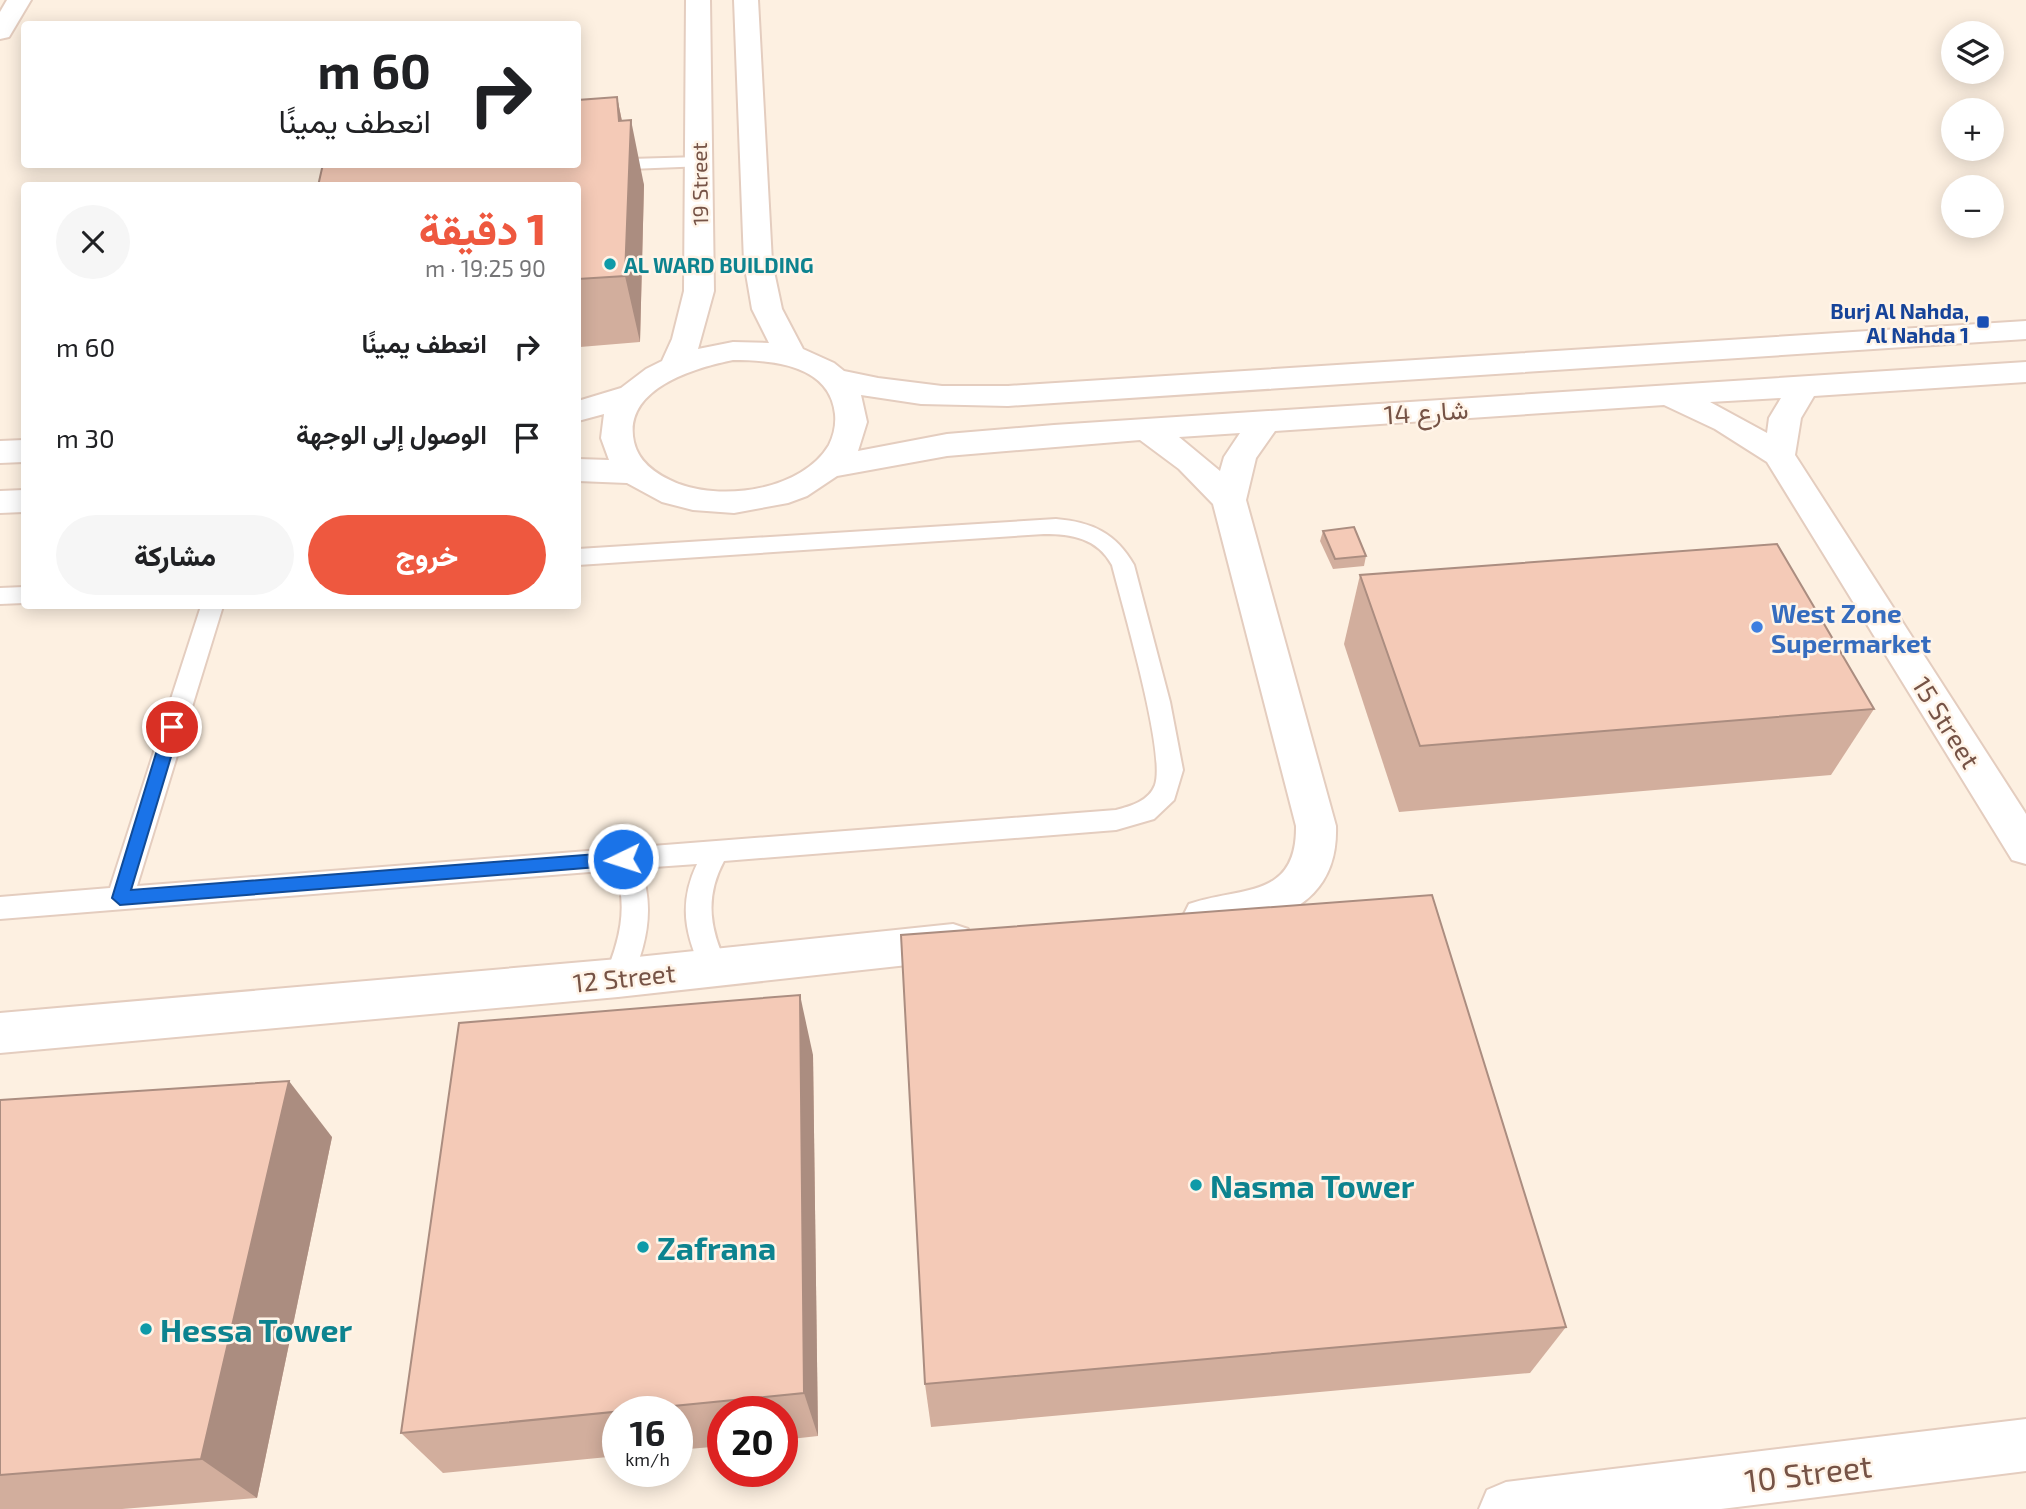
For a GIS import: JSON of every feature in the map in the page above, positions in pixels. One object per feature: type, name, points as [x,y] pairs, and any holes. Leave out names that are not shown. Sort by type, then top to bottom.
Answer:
[{"type":"street","points":[[0,32],[19,0]]},
{"type":"street","name":"19 Street","points":[[676,365],[687,339],[699,291],[686,163],[698,0]]},
{"type":"street","points":[[746,0],[758,262],[767,309],[791,356]]},
{"type":"street","name":"شارع 14","points":[[835,379],[901,394],[972,398],[2026,330]]},
{"type":"street","points":[[733,351],[791,356],[808,362],[835,379],[847,394],[853,412],[852,430],[844,449],[829,467],[801,485],[766,497],[728,503],[679,496],[658,489],[633,472],[621,454],[617,434],[621,414],[633,395],[652,378],[676,365],[733,351]]},
{"type":"street","name":"شارع 14","points":[[829,467],[947,445],[1146,429],[2026,372]]},
{"type":"street","points":[[1668,396],[1726,422],[1779,455],[1785,418],[1803,387]]},
{"type":"street","points":[[581,410],[633,395]]},
{"type":"street","points":[[1165,920],[1247,912],[1277,900],[1301,880],[1315,854],[1316,826],[1229,500],[1240,457],[1266,421]]},
{"type":"street","points":[[1146,429],[1191,461],[1229,500]]},
{"type":"street","points":[[0,452],[21,450]]},
{"type":"street","name":"15 Street","points":[[1779,455],[2026,848]]},
{"type":"street","points":[[581,470],[633,472]]},
{"type":"street","points":[[0,502],[21,501]]},
{"type":"street","name":"12 Street","points":[[0,1032],[618,978],[989,939]]},
{"type":"street","name":"10 Street","points":[[1506,1509],[2026,1446]]},
{"type":"lane","points":[[631,168],[686,163]]},
{"type":"lane","points":[[0,908],[1116,820],[1145,812],[1165,793],[1171,769],[1158,702],[1117,551],[1094,534],[1065,526],[581,557]]},
{"type":"lane","points":[[0,596],[21,595]]},
{"type":"lane","points":[[120,898],[156,776],[211,609]]},
{"type":"lane","points":[[714,967],[703,949],[695,910],[698,889],[717,851]]},
{"type":"lane","points":[[618,978],[636,927],[637,903],[633,879],[623,859]]},
{"type":"building","points":[[617,97],[619,121],[631,120],[625,276],[581,279],[581,182],[319,182],[322,168],[581,168],[581,100]]},
{"type":"building","points":[[1354,527],[1366,556],[1335,559],[1323,531]]},
{"type":"building","points":[[1777,544],[1874,709],[1420,746],[1360,575]]},
{"type":"building","name":"Nasma Tower","points":[[1432,895],[1566,1327],[925,1384],[901,935]]},
{"type":"building","name":"Zafrana","points":[[800,995],[804,1393],[707,1396],[707,1403],[693,1404],[693,1396],[602,1396],[602,1413],[401,1433],[459,1023]]},
{"type":"building","name":"Hessa Tower","points":[[289,1081],[201,1459],[0,1475],[0,1100]]},
{"type":"place","name":"AL WARD BUILDING","points":[[610,264]]},
{"type":"place","name":"Burj Al Nahda, Al Nahda 1","points":[[1983,322]]},
{"type":"place","name":"West Zone Supermarket","points":[[1757,627]]},
{"type":"place","name":"Nasma Tower","points":[[1196,1185]]},
{"type":"place","name":"Zafrana","points":[[643,1247]]},
{"type":"place","name":"Hessa Tower","points":[[146,1329]]},
{"type":"route","points":[[172,727],[120,898],[623,859]]}]
